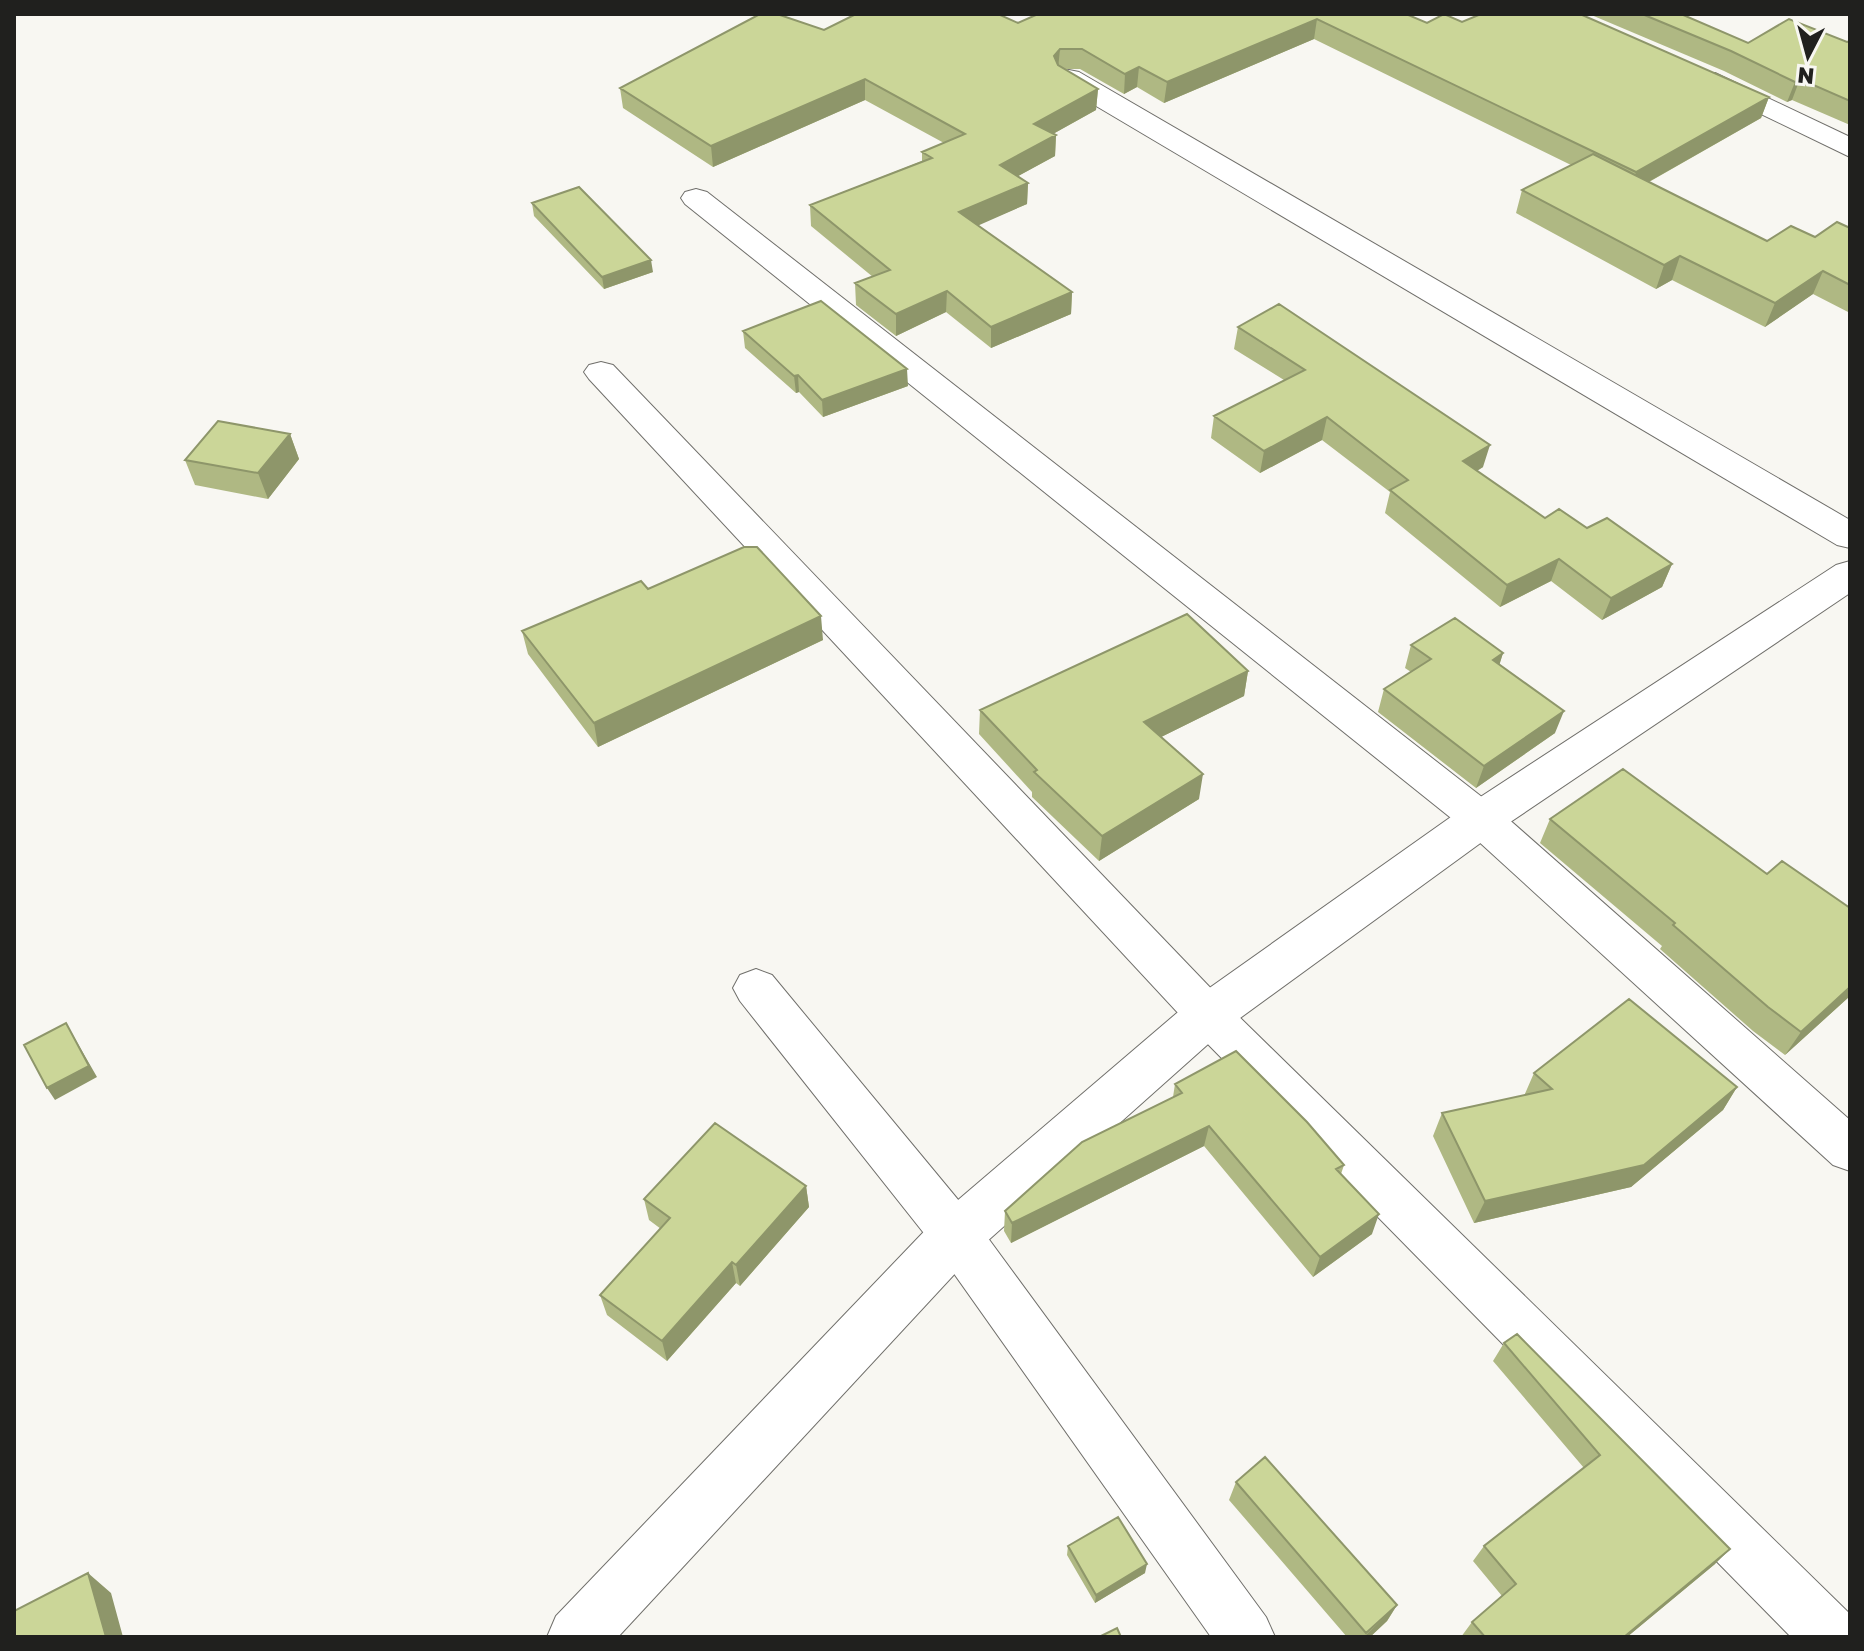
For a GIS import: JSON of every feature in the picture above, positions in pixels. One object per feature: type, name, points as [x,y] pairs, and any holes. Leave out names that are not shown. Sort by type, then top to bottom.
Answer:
[{"type":"street","points":[[1685,68],[1850,148]]},
{"type":"street","points":[[1069,78],[1850,536]]},
{"type":"street","points":[[696,198],[1481,819],[1850,1150]]},
{"type":"street","points":[[601,372],[1208,1015],[1832,1637]]},
{"type":"street","points":[[577,1637],[956,1235],[1208,1015],[1481,819],[1850,574]]},
{"type":"street","points":[[756,988],[956,1235],[1246,1637]]},
{"type":"building","points":[[760,14],[777,14],[824,30],[856,14],[998,14],[1018,23],[1038,14],[1406,14],[1427,23],[1444,14],[1462,22],[1481,14],[1580,14],[1769,97],[1636,172],[1317,19],[1167,82],[1139,67],[1125,74],[1082,49],[1060,49],[1054,56],[1058,65],[1098,89],[1034,124],[1056,135],[1000,165],[1028,183],[959,212],[1072,292],[991,327],[947,291],[896,314],[855,283],[890,270],[810,205],[932,158],[922,152],[965,134],[865,79],[711,146],[620,88]]},
{"type":"building","points":[[1642,14],[1681,14],[1748,43],[1789,19],[1850,41],[1850,101],[1800,79],[1795,82]]},
{"type":"building","points":[[1593,154],[1767,241],[1791,226],[1815,237],[1837,222],[1850,228],[1850,285],[1823,271],[1775,303],[1680,256],[1664,265],[1522,190]]},
{"type":"building","points":[[579,187],[651,260],[602,277],[532,203]]},
{"type":"building","points":[[821,301],[907,369],[822,400],[798,375],[794,376],[743,331]]},
{"type":"building","points":[[1279,304],[1490,445],[1463,461],[1545,518],[1559,509],[1587,528],[1607,518],[1672,564],[1611,598],[1559,559],[1507,585],[1390,490],[1408,480],[1327,417],[1264,451],[1214,416],[1305,370],[1238,327]]},
{"type":"building","points":[[218,421],[290,434],[258,473],[185,460]]},
{"type":"building","points":[[744,547],[757,547],[821,616],[594,723],[522,631],[641,581],[648,589]]},
{"type":"building","points":[[1187,614],[1248,671],[1144,722],[1203,774],[1102,836],[1034,772],[1037,770],[980,710]]},
{"type":"building","points":[[1455,618],[1503,653],[1493,660],[1564,711],[1484,766],[1384,689],[1431,659],[1411,645]]},
{"type":"building","points":[[1623,769],[1767,874],[1782,861],[1850,908],[1850,987],[1801,1032],[1550,819]]},
{"type":"building","points":[[1629,999],[1737,1087],[1644,1165],[1485,1201],[1442,1113],[1552,1089],[1534,1073]]},
{"type":"building","points":[[66,1023],[89,1066],[47,1088],[24,1045]]},
{"type":"building","points":[[1236,1051],[1307,1122],[1344,1165],[1336,1169],[1379,1214],[1320,1257],[1209,1126],[1012,1223],[1005,1211],[1082,1142],[1182,1093],[1175,1084]]},
{"type":"building","points":[[715,1123],[806,1186],[736,1265],[732,1262],[662,1341],[600,1295],[670,1218],[644,1199]]},
{"type":"building","points":[[1517,1334],[1730,1549],[1624,1637],[1485,1637],[1472,1622],[1516,1584],[1484,1546],[1600,1455],[1504,1343]]},
{"type":"building","points":[[1265,1457],[1397,1605],[1366,1633],[1236,1482]]},
{"type":"building","points":[[1118,1517],[1147,1564],[1096,1595],[1068,1546]]},
{"type":"building","points":[[88,1573],[106,1637],[14,1637],[14,1611]]},
{"type":"building","points":[[1117,1628],[1121,1637],[1099,1637]]}]
